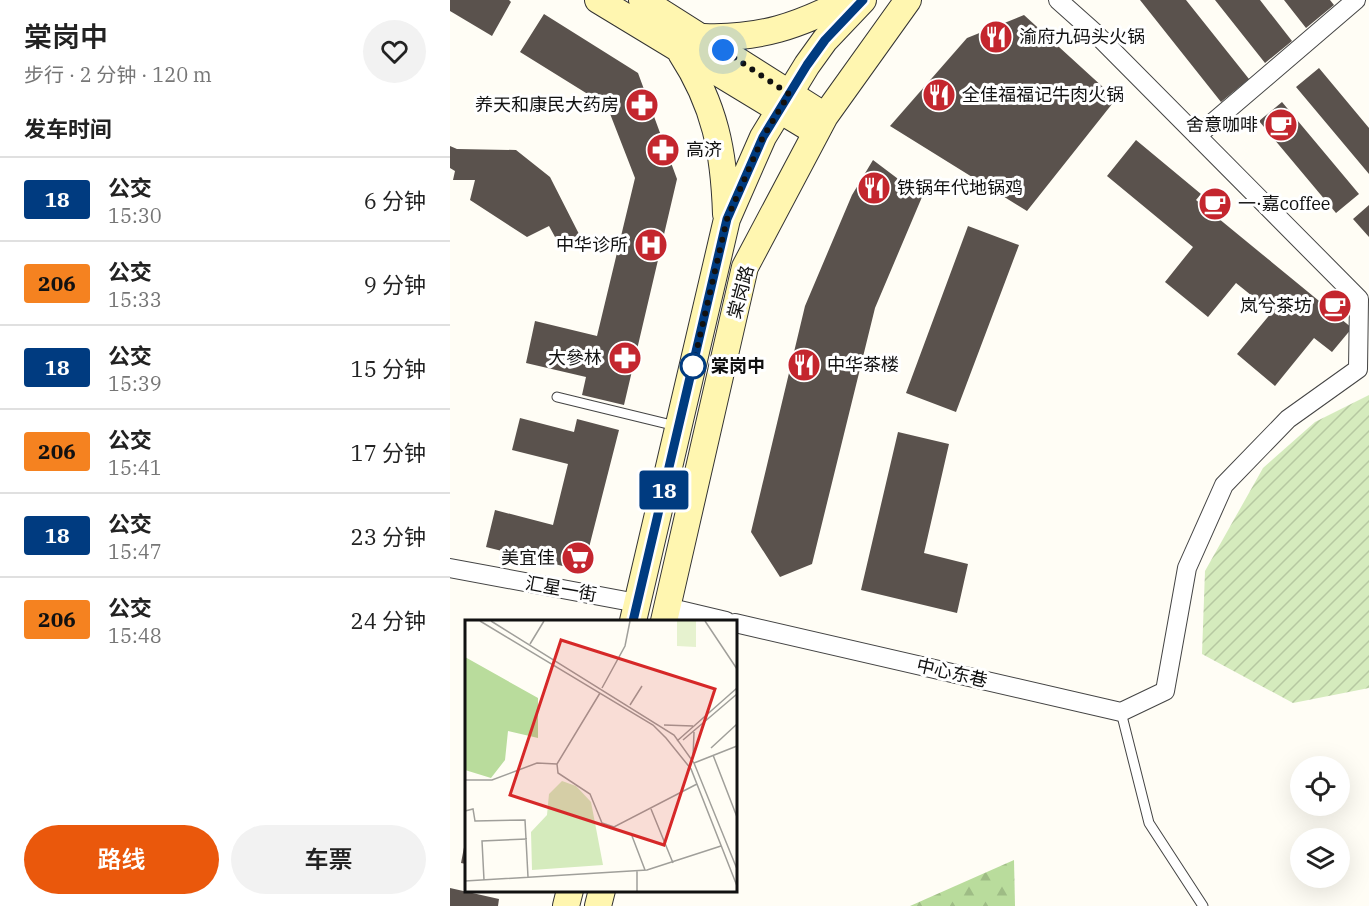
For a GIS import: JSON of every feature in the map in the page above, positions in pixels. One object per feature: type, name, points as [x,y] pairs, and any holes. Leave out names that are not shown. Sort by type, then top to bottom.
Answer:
[{"type":"main road","points":[[598,0],[678,47],[785,102],[820,124]]},
{"type":"main road","points":[[642,0],[704,37],[785,102]]},
{"type":"main road","points":[[704,37],[737,38],[774,32],[848,0]]},
{"type":"main road","name":"棠岗路","points":[[635,612],[727,219],[763,137],[825,40],[863,0]]},
{"type":"main road","name":"棠岗路","points":[[665,614],[745,267],[820,124],[908,0]]},
{"type":"main road","points":[[678,47],[700,81],[714,117],[723,157],[727,219]]},
{"type":"main road","points":[[718,257],[745,267]]},
{"type":"main road","points":[[566,906],[570,891]]},
{"type":"main road","points":[[598,906],[602,891]]},
{"type":"street","points":[[1058,0],[1095,33],[1359,299],[1358,369],[1288,419],[1224,486],[1187,568],[1165,690],[1121,712]]},
{"type":"street","points":[[1197,135],[1356,0]]},
{"type":"street","name":"汇星一街","points":[[450,568],[635,612]]},
{"type":"street","points":[[665,614],[717,620]]},
{"type":"street","name":"中心东巷","points":[[736,623],[1121,712]]},
{"type":"lane","points":[[557,397],[678,426]]},
{"type":"lane","points":[[1121,712],[1149,824],[1203,906]]},
{"type":"green space","points":[[1369,395],[1369,688],[1293,703],[1202,654],[1205,571],[1263,468],[1315,422]]},
{"type":"green space","points":[[1014,860],[1015,906],[910,906]]},
{"type":"building","points":[[450,0],[509,0],[511,2],[492,36],[450,11]]},
{"type":"building","points":[[1140,0],[1186,0],[1249,79],[1221,102]]},
{"type":"building","points":[[1215,0],[1260,0],[1292,41],[1265,63]]},
{"type":"building","points":[[1284,0],[1330,0],[1334,5],[1306,28]]},
{"type":"building","points":[[544,14],[638,73],[677,179],[624,405],[582,395],[586,377],[526,363],[535,321],[597,336],[635,178],[607,106],[520,52]]},
{"type":"building","points":[[1024,15],[1116,99],[1027,211],[890,126],[967,38]]},
{"type":"building","points":[[1319,68],[1369,128],[1369,174],[1296,87]]},
{"type":"building","points":[[1282,102],[1359,194],[1336,213],[1259,121]]},
{"type":"building","points":[[1136,140],[1201,194],[1196,200],[1352,328],[1332,352],[1314,338],[1275,386],[1237,354],[1272,312],[1236,283],[1208,317],[1165,282],[1193,247],[1107,176]]},
{"type":"building","points":[[450,146],[457,149],[516,150],[550,177],[580,236],[560,246],[549,226],[527,237],[470,200],[475,180],[453,180],[455,171],[450,168]]},
{"type":"building","points":[[873,160],[922,197],[875,308],[812,564],[780,577],[751,532],[805,306],[852,195]]},
{"type":"building","points":[[1369,205],[1369,237],[1353,219]]},
{"type":"building","points":[[968,226],[1019,245],[956,412],[906,393]]},
{"type":"building","points":[[520,418],[574,432],[577,419],[619,430],[583,571],[486,547],[495,510],[553,525],[568,464],[512,450]]},
{"type":"building","points":[[898,432],[949,444],[924,553],[968,564],[957,613],[861,590]]},
{"type":"building","points":[[465,842],[465,864],[461,863]]},
{"type":"building","points":[[450,888],[499,899],[498,906],[450,906]]},
{"type":"bus line","name":"18","points":[[633,620],[727,219],[763,137],[807,65],[825,40],[863,0]]},
{"type":"place","name":"渝府九码头火锅","points":[[996,37]]},
{"type":"place","name":"全佳福福记牛肉火锅","points":[[939,95]]},
{"type":"place","name":"养天和康民大药房","points":[[642,105]]},
{"type":"place","name":"舍意咖啡","points":[[1281,125]]},
{"type":"place","name":"高济","points":[[663,150]]},
{"type":"place","name":"铁锅年代地锅鸡","points":[[874,188]]},
{"type":"place","name":"一·嘉coffee","points":[[1215,204]]},
{"type":"place","name":"中华诊所","points":[[651,245]]},
{"type":"place","name":"岚兮茶坊","points":[[1335,306]]},
{"type":"place","name":"大參林","points":[[625,358]]},
{"type":"place","name":"中华茶楼","points":[[804,365]]},
{"type":"place","name":"棠岗中","points":[[693,366]]},
{"type":"place","name":"美宜佳","points":[[578,558]]},
{"type":"route","points":[[693,366],[727,219],[763,137],[789,94],[723,50]]}]
